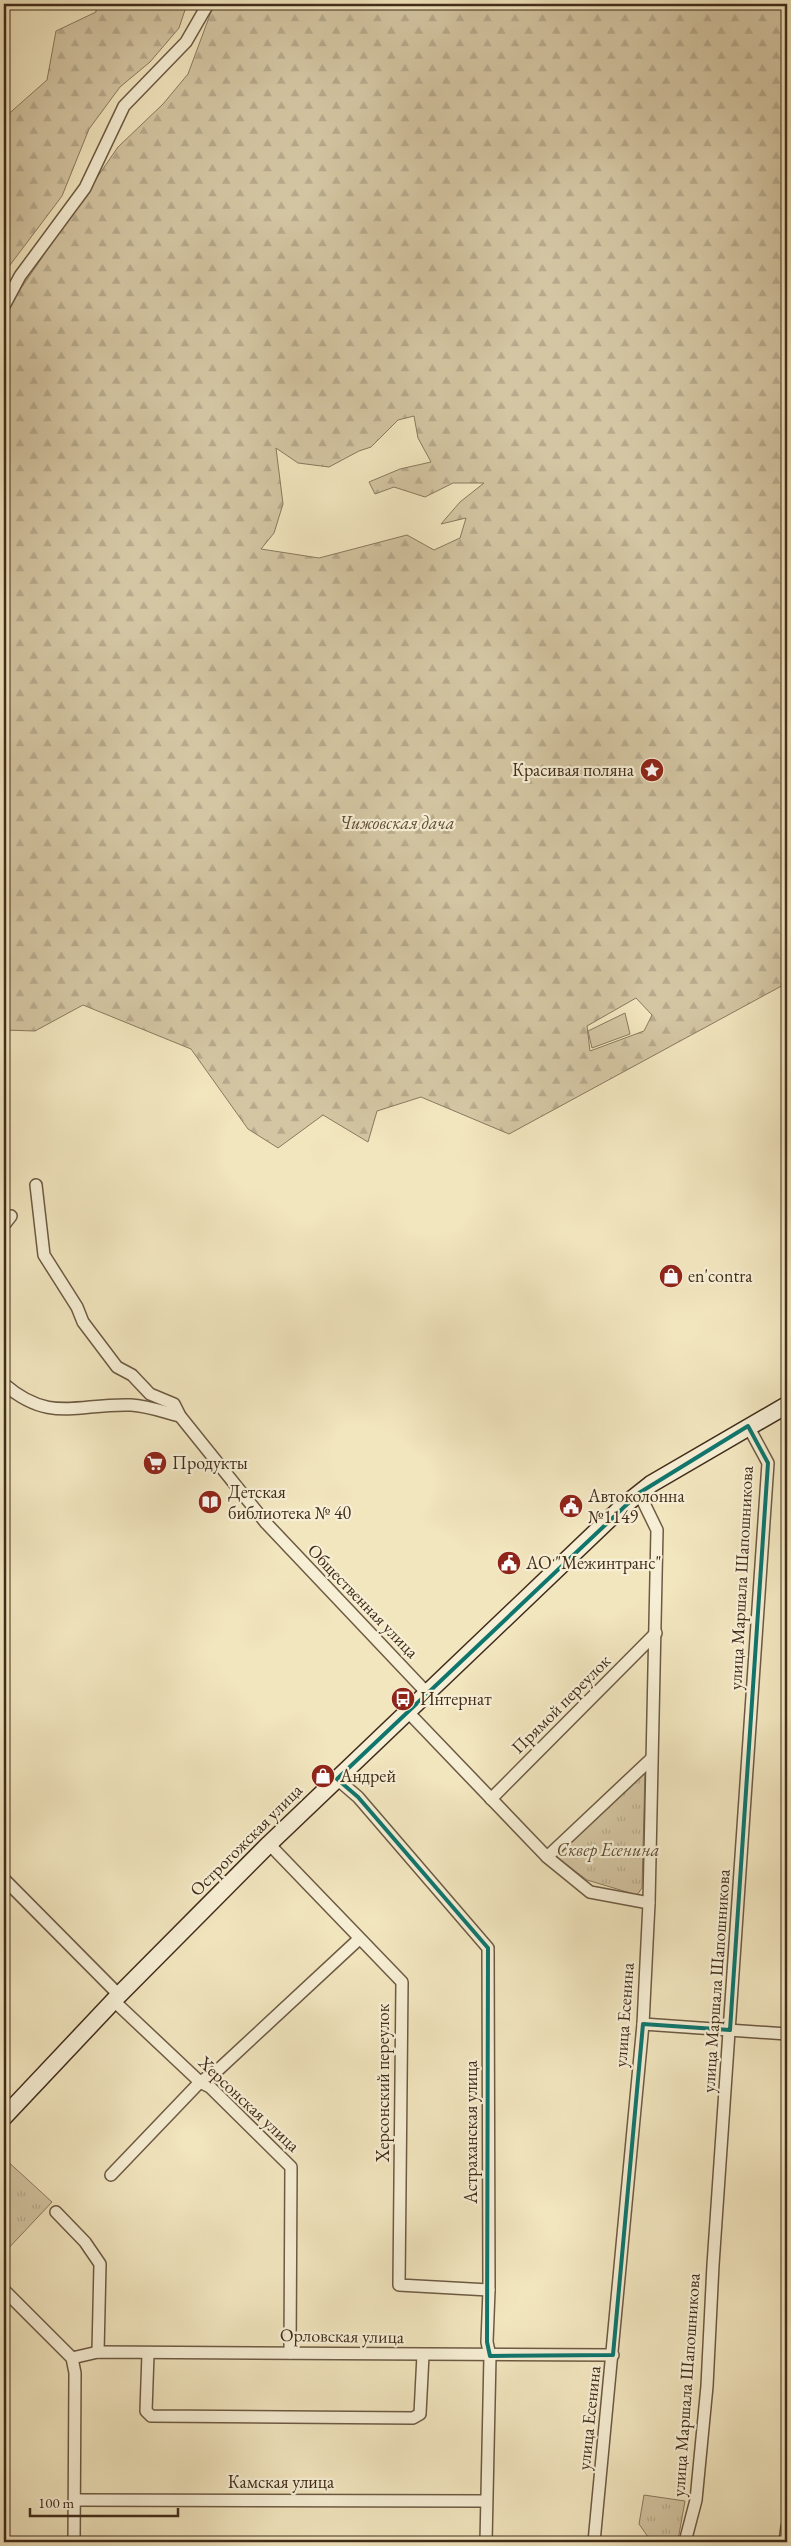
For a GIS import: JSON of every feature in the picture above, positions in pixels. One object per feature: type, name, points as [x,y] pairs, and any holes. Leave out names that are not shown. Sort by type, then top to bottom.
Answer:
[{"type":"street","points":[[4,306],[20,276],[85,188],[124,106],[186,42],[208,4]]},
{"type":"street","name":"Общественная улица","points":[[36,1185],[44,1255],[77,1307],[82,1322],[117,1367],[132,1375],[150,1394],[174,1404],[180,1416],[272,1530],[427,1693]]},
{"type":"street","points":[[4,1384],[16,1395],[35,1406],[57,1410],[131,1406],[180,1416]]},
{"type":"street","name":"Острогожская улица","points":[[4,2117],[117,1998],[269,1844],[407,1711],[639,1493],[748,1426],[787,1405]]},
{"type":"street","name":"улица Маршала Шапошникова","points":[[685,2542],[696,2500],[707,2386],[713,2265],[768,1464],[748,1426]]},
{"type":"street","name":"улица Есенина","points":[[594,2542],[643,2024],[649,1902],[657,1530],[639,1493]]},
{"type":"street","name":"Прямой переулок","points":[[491,1799],[656,1634]]},
{"type":"street","points":[[407,1711],[548,1857],[590,1892],[649,1902]]},
{"type":"street","points":[[548,1857],[651,1760]]},
{"type":"street","name":"Астраханская улица","points":[[337,1779],[358,1797],[488,1948],[490,2290],[487,2342],[490,2356],[486,2542]]},
{"type":"street","name":"Херсонский переулок","points":[[269,1844],[359,1940],[402,1982],[399,2285],[490,2290]]},
{"type":"street","name":"Херсонская улица","points":[[4,1879],[200,2082],[210,2088],[291,2167],[290,2353]]},
{"type":"street","points":[[111,2175],[200,2082],[218,2070],[359,1940]]},
{"type":"street","points":[[643,2024],[787,2034]]},
{"type":"street","points":[[56,2212],[85,2242],[100,2264],[98,2352]]},
{"type":"street","points":[[4,2290],[72,2358],[75,2373],[76,2500],[74,2542]]},
{"type":"street","name":"Орловская улица","points":[[72,2358],[98,2352],[148,2354],[353,2352],[490,2356],[613,2355]]},
{"type":"street","points":[[148,2354],[146,2411],[151,2416],[413,2418],[420,2414],[423,2355]]},
{"type":"street","name":"Камская улица","points":[[76,2500],[486,2501]]},
{"type":"street","points":[[785,2542],[787,2527]]},
{"type":"highlighted area","points":[[748,1426],[768,1463],[730,2030],[643,2024],[613,2355],[490,2356],[487,2342],[488,1948],[358,1797],[337,1779],[639,1493]]},
{"type":"green space","points":[[96,4],[187,4],[179,28],[150,62],[120,87],[89,129],[62,196],[4,273],[4,118],[47,80],[56,31],[96,12]]},
{"type":"green space","name":"Чижовская дача","points":[[214,4],[787,4],[787,983],[509,1134],[421,1097],[377,1111],[368,1142],[323,1115],[278,1148],[248,1129],[191,1049],[83,1005],[35,1031],[4,1030],[4,317],[17,294],[118,147],[163,104],[188,74]],"holes":[[[414,416],[418,438],[431,462],[400,469],[369,482],[375,494],[394,487],[425,497],[453,483],[484,483],[460,502],[441,524],[466,518],[460,538],[434,550],[407,535],[319,558],[261,549],[274,533],[283,504],[276,448],[298,463],[329,467],[359,451],[371,447],[398,420]],[[636,998],[652,1015],[644,1031],[590,1051],[587,1026]]]},
{"type":"green space","points":[[625,1013],[630,1034],[592,1048],[588,1031]]},
{"type":"green space","name":"Сквер Есенина","points":[[645,1769],[642,1888],[637,1895],[587,1880],[553,1854]]},
{"type":"green space","points":[[4,2158],[52,2202],[4,2253]]},
{"type":"green space","points":[[644,2495],[685,2501],[678,2540],[648,2537],[639,2524]]},
{"type":"place","name":"Красивая поляна","points":[[652,770]]},
{"type":"place","name":"en'contra","points":[[671,1276]]},
{"type":"place","name":"Продукты","points":[[155,1463]]},
{"type":"place","name":"Детская библиотека № 40","points":[[210,1502]]},
{"type":"place","name":"Автоколонна №1149","points":[[571,1506]]},
{"type":"place","name":"АО \"Межинтранс\"","points":[[509,1563]]},
{"type":"place","name":"Интернат","points":[[403,1699]]},
{"type":"place","name":"Андрей","points":[[323,1776]]}]
